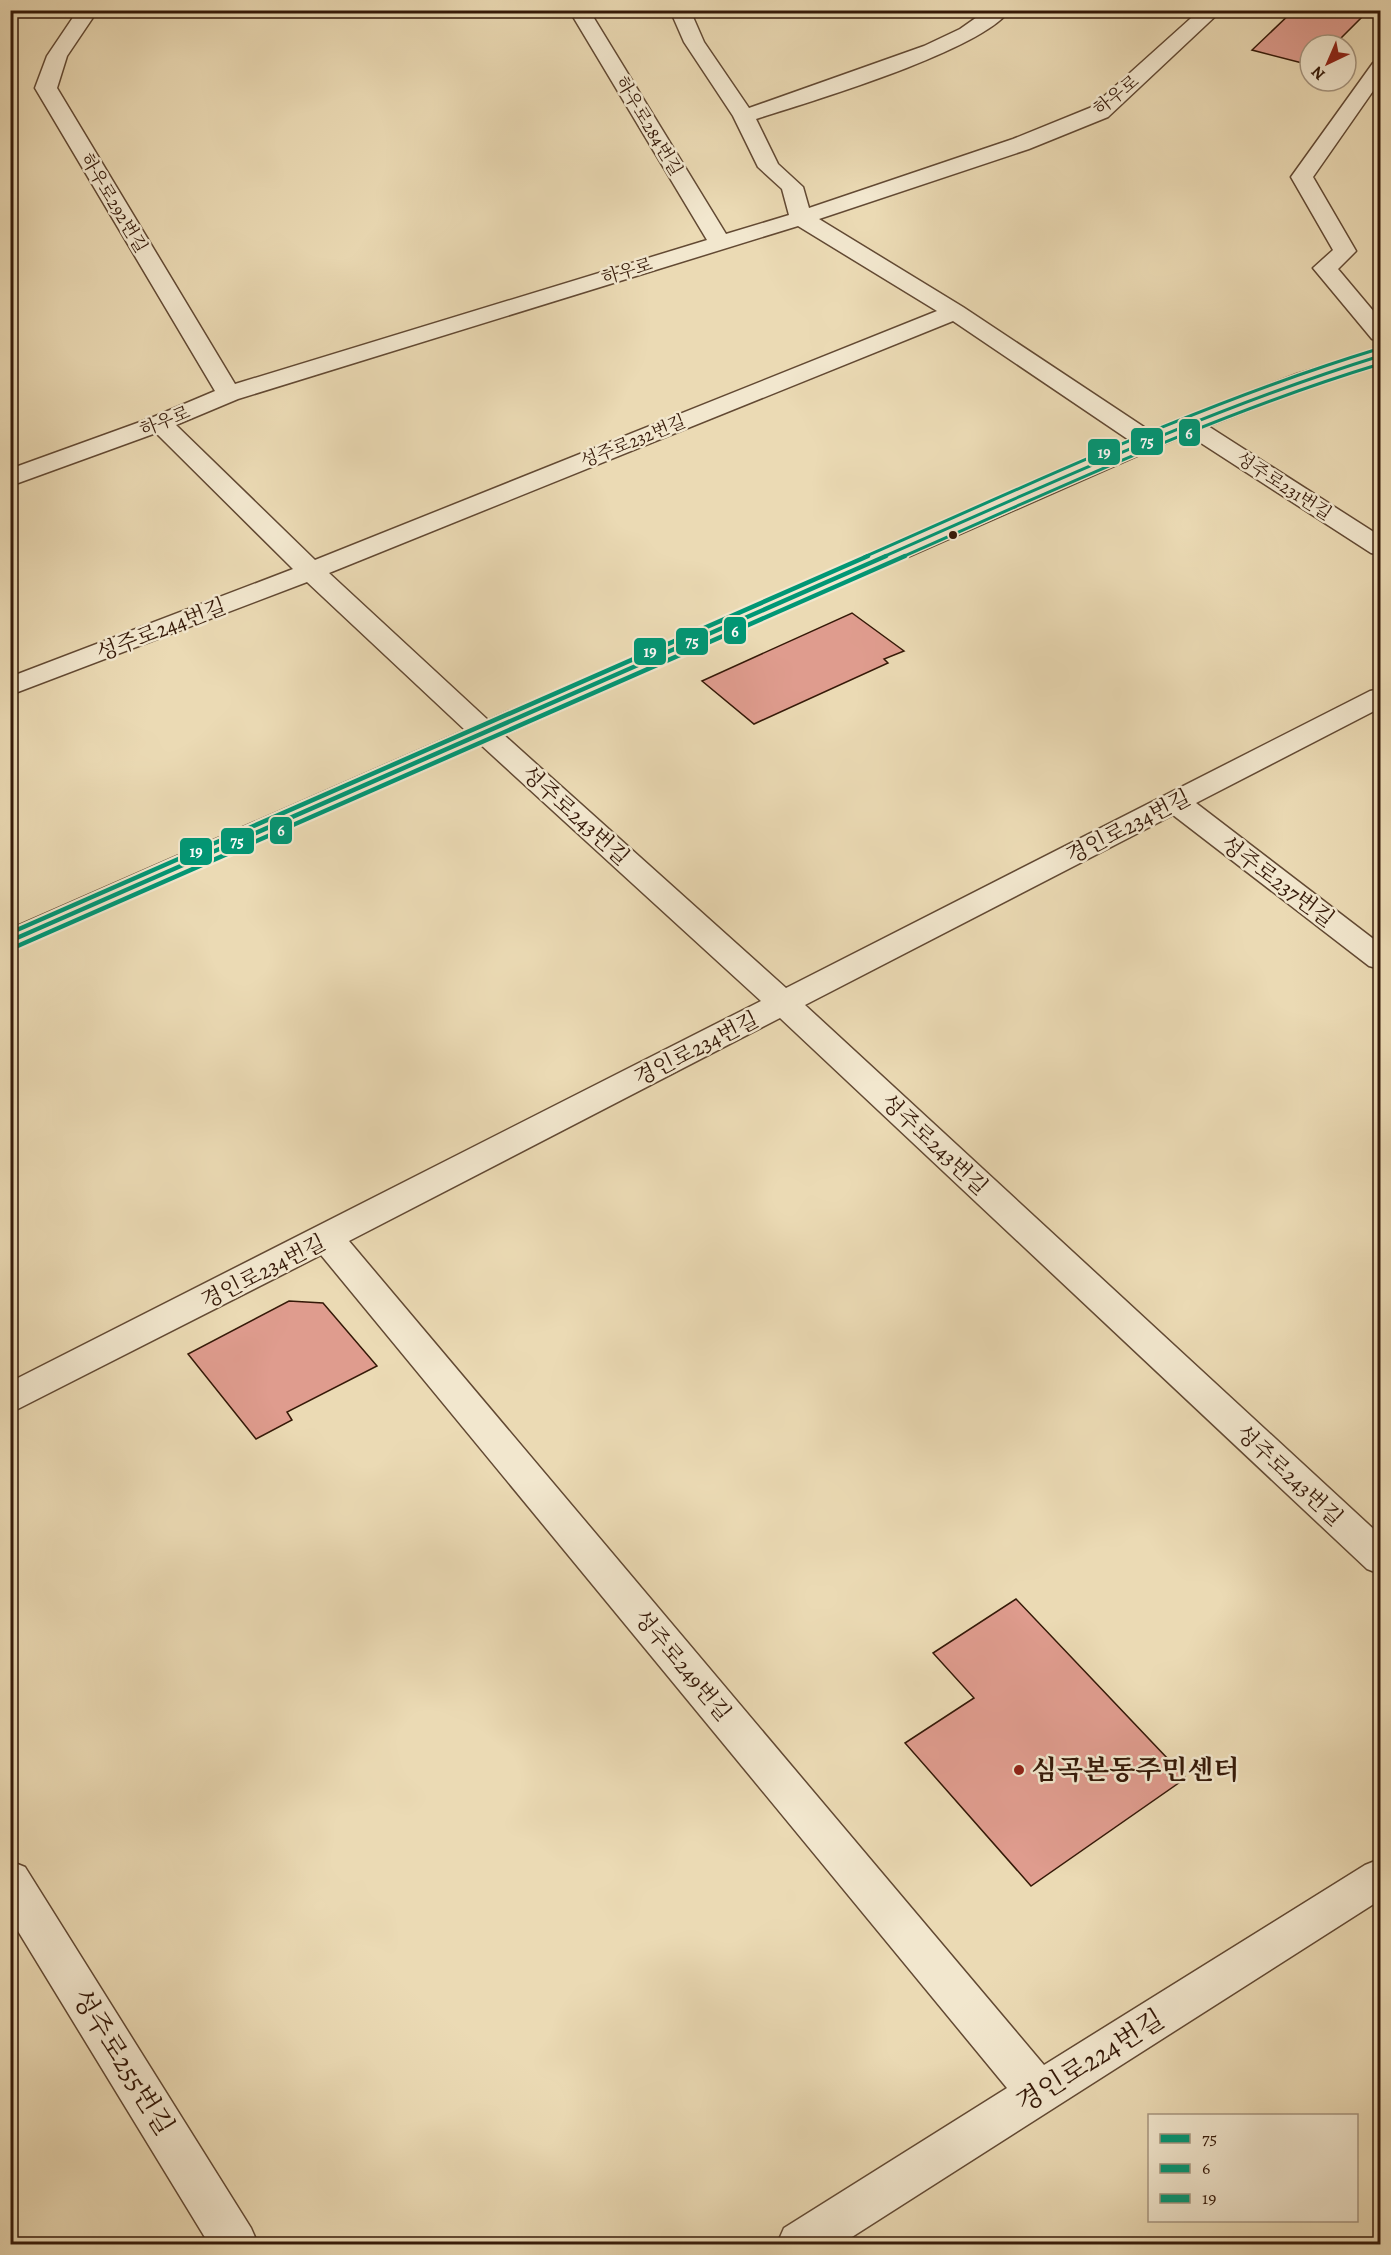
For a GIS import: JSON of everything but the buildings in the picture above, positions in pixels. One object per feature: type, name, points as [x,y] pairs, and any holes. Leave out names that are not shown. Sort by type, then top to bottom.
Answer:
[{"type":"street","name":"하우로292번길","points":[[88,10],[57,56],[46,88],[229,394]]},
{"type":"street","name":"하우로284번길","points":[[579,10],[720,242]]},
{"type":"street","points":[[680,10],[694,42],[744,116],[770,167],[792,187],[801,218],[955,312],[1148,441]]},
{"type":"street","points":[[744,116],[865,76],[933,49],[965,34],[1000,10]]},
{"type":"street","name":"하우로","points":[[10,478],[160,423],[229,394],[801,218],[1021,144],[1101,112],[1212,10]]},
{"type":"street","points":[[1380,67],[1302,177],[1345,251],[1325,268],[1380,334]]},
{"type":"street","name":"성주로232번길","points":[[311,571],[955,312]]},
{"type":"street","points":[[10,940],[1148,441],[1306,379],[1380,356]]},
{"type":"street","points":[[160,423],[311,571],[485,733]]},
{"type":"street","name":"성주로231번길","points":[[1188,424],[1380,547]]},
{"type":"street","name":"성주로244번길","points":[[10,687],[311,571]]},
{"type":"street","name":"경인로234번길","points":[[10,1399],[1380,697]]},
{"type":"street","name":"성주로243번길","points":[[485,733],[783,1003],[1380,1558]]},
{"type":"street","name":"성주로237번길","points":[[1175,802],[1380,959]]},
{"type":"street","name":"성주로249번길","points":[[327,1238],[1039,2092]]},
{"type":"street","name":"경인로224번길","points":[[800,2244],[1380,1878]]},
{"type":"street","name":"성주로255번길","points":[[10,1880],[235,2244]]},
{"type":"transit line","name":"19","points":[[10,933],[1145,434],[1303,372],[1378,349]]},
{"type":"transit line","name":"75","points":[[10,941],[1148,441],[1306,379],[1380,356]]},
{"type":"transit line","name":"6","points":[[13,948],[1151,448],[1308,386],[1380,364]]},
{"type":"place","name":"심곡본동주민센터","points":[[1019,1770]]}]
